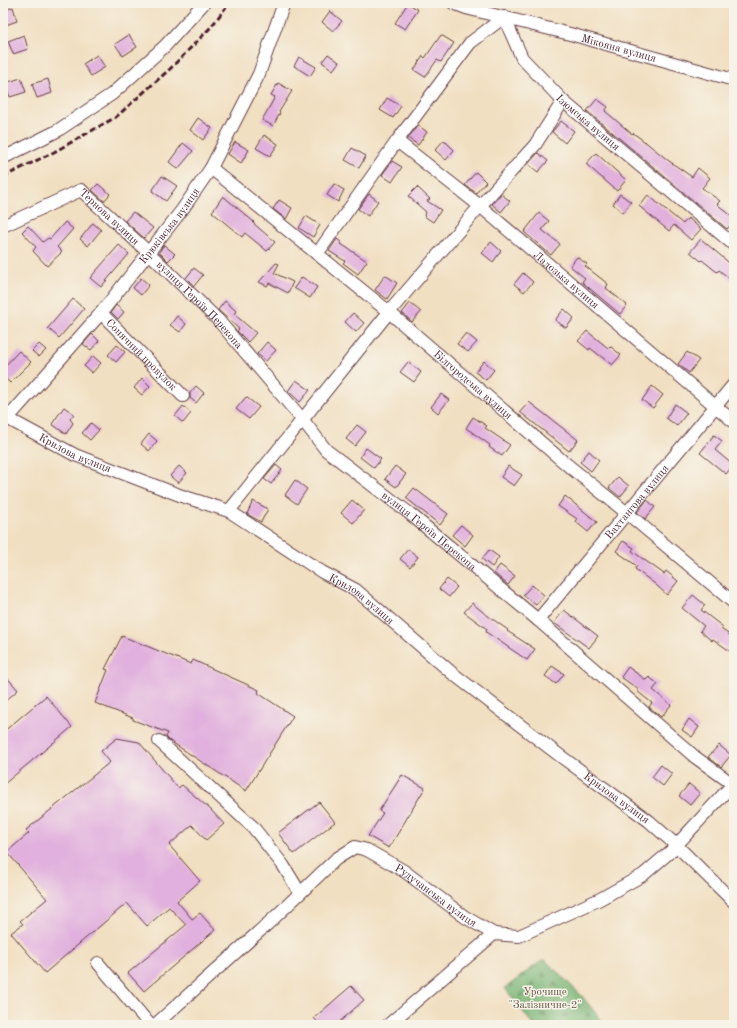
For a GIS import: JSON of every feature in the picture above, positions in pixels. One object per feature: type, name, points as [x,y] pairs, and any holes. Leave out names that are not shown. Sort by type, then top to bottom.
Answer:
[{"type":"street","points":[[3,158],[57,131],[112,94],[165,46],[204,3]]},
{"type":"street","name":"Крюківська вулиця","points":[[5,417],[101,313],[182,210],[211,168],[259,74],[284,3]]},
{"type":"street","points":[[453,3],[466,8],[504,17]]},
{"type":"street","points":[[317,254],[397,141],[470,43],[504,17]]},
{"type":"street","name":"Мікояна вулиця","points":[[504,17],[734,80]]},
{"type":"street","name":"Ізюмська вулиця","points":[[504,17],[522,58],[563,101],[734,245]]},
{"type":"street","points":[[229,511],[389,312],[480,206],[535,145],[563,101]]},
{"type":"street","name":"Ладозька вулиця","points":[[397,141],[480,206],[734,422]]},
{"type":"street","name":"Білгородська вулиця","points":[[211,168],[389,312],[566,463],[734,603]]},
{"type":"street","name":"Тернова вулиця","points":[[3,226],[81,190],[149,252]]},
{"type":"street","name":"вулиця Героїв Перекопа","points":[[149,252],[218,320],[302,419],[326,450],[409,513],[538,620],[695,757],[734,784]]},
{"type":"street","name":"Сонячний провулок","points":[[101,313],[183,396]]},
{"type":"street","name":"Вахтангова вулиця","points":[[538,620],[734,384]]},
{"type":"street","name":"Крилова вулиця","points":[[5,417],[75,455],[182,496],[229,511],[322,572],[356,590],[452,673],[559,755],[649,821],[676,845],[734,902]]},
{"type":"street","points":[[159,741],[253,827],[283,866],[300,893]]},
{"type":"street","name":"Рудучанська вулиця","points":[[155,1025],[336,860],[355,847],[367,850],[404,871],[465,917],[494,934],[519,936],[600,900],[643,875],[676,845],[734,784]]},
{"type":"street","points":[[388,1025],[494,934]]},
{"type":"street","points":[[98,963],[150,1025]]},
{"type":"green space","name":"Урочище \"Залізничне-2\"","points":[[544,959],[582,996],[605,1025],[533,1025],[505,988]]},
{"type":"building","points":[[408,3],[418,10],[405,29],[395,23]]},
{"type":"building","points":[[13,7],[17,21],[3,26],[3,11]]},
{"type":"building","points":[[330,11],[342,21],[333,31],[322,22]]},
{"type":"building","points":[[24,35],[28,49],[13,54],[8,41]]},
{"type":"building","points":[[129,35],[137,47],[123,56],[115,44]]},
{"type":"building","points":[[441,35],[454,43],[441,62],[437,60],[425,77],[414,70],[423,56],[425,58]]},
{"type":"building","points":[[328,54],[339,62],[333,70],[322,62]]},
{"type":"building","points":[[97,55],[105,67],[91,76],[83,64]]},
{"type":"building","points":[[299,57],[316,67],[310,76],[294,66]]},
{"type":"building","points":[[21,78],[26,92],[10,97],[5,83]]},
{"type":"building","points":[[48,79],[52,93],[37,98],[32,84]]},
{"type":"building","points":[[278,83],[292,91],[279,112],[280,113],[273,126],[262,120],[275,97],[271,95]]},
{"type":"building","points":[[387,98],[401,106],[393,118],[380,110]]},
{"type":"building","points":[[597,99],[608,107],[605,111],[632,134],[633,133],[669,161],[692,177],[698,168],[710,178],[702,188],[720,201],[717,204],[734,218],[734,221],[727,229],[587,111]]},
{"type":"building","points":[[198,118],[212,128],[203,140],[190,130]]},
{"type":"building","points":[[561,121],[574,131],[565,143],[552,132]]},
{"type":"building","points":[[418,125],[427,132],[418,145],[408,138]]},
{"type":"building","points":[[264,135],[278,144],[270,156],[256,148]]},
{"type":"building","points":[[444,140],[454,150],[446,160],[435,150]]},
{"type":"building","points":[[235,142],[249,150],[241,163],[228,154]]},
{"type":"building","points":[[183,143],[193,151],[178,169],[169,162]]},
{"type":"building","points":[[352,148],[366,156],[359,168],[345,160]]},
{"type":"building","points":[[538,153],[548,161],[538,172],[528,164]]},
{"type":"building","points":[[596,153],[626,180],[617,191],[586,164]]},
{"type":"building","points":[[392,161],[402,167],[392,182],[382,175]]},
{"type":"building","points":[[476,172],[486,182],[476,193],[465,185]]},
{"type":"building","points":[[162,176],[177,186],[166,201],[152,191]]},
{"type":"building","points":[[98,184],[110,194],[104,201],[92,190]]},
{"type":"building","points":[[334,184],[344,190],[338,202],[327,195]]},
{"type":"building","points":[[417,187],[430,199],[427,201],[441,210],[433,222],[424,216],[426,212],[408,196]]},
{"type":"building","points":[[369,194],[378,201],[368,216],[358,209]]},
{"type":"building","points":[[501,194],[510,201],[501,212],[492,204]]},
{"type":"building","points":[[620,194],[631,202],[623,213],[613,204]]},
{"type":"building","points":[[648,195],[683,224],[688,218],[701,229],[691,240],[674,225],[669,231],[639,206]]},
{"type":"building","points":[[223,196],[275,242],[267,251],[245,233],[242,237],[212,212]]},
{"type":"building","points":[[279,200],[292,208],[286,219],[273,209]]},
{"type":"building","points":[[133,212],[153,228],[144,238],[125,221]]},
{"type":"building","points":[[539,213],[549,221],[542,230],[560,244],[551,255],[524,232]]},
{"type":"building","points":[[306,216],[320,225],[313,237],[299,228]]},
{"type":"building","points":[[65,222],[73,229],[57,247],[62,252],[47,266],[33,251],[36,247],[22,232],[28,226],[43,242],[48,238],[50,239]]},
{"type":"building","points":[[93,223],[101,230],[88,246],[80,239]]},
{"type":"building","points":[[337,239],[342,243],[341,244],[367,261],[358,274],[343,263],[345,261],[329,251]]},
{"type":"building","points":[[701,239],[734,267],[734,282],[719,270],[717,272],[690,252]]},
{"type":"building","points":[[491,242],[501,251],[493,262],[482,253]]},
{"type":"building","points":[[119,245],[129,254],[101,287],[90,278]]},
{"type":"building","points":[[164,245],[175,254],[168,261],[159,252]]},
{"type":"building","points":[[577,257],[587,264],[585,266],[608,284],[606,288],[627,305],[620,314],[582,282],[585,278],[570,266]]},
{"type":"building","points":[[276,263],[279,264],[274,273],[293,282],[288,293],[269,283],[267,286],[259,282]]},
{"type":"building","points":[[194,268],[203,275],[194,286],[186,278]]},
{"type":"building","points":[[523,273],[533,282],[524,292],[514,284]]},
{"type":"building","points":[[385,275],[397,283],[387,299],[375,290]]},
{"type":"building","points":[[302,277],[317,287],[310,298],[294,288]]},
{"type":"building","points":[[141,278],[149,285],[141,295],[133,288]]},
{"type":"building","points":[[73,299],[84,309],[59,338],[48,328]]},
{"type":"building","points":[[225,301],[236,311],[234,314],[256,333],[248,342],[237,331],[239,329],[218,310]]},
{"type":"building","points":[[410,303],[421,312],[412,322],[402,313]]},
{"type":"building","points":[[116,305],[124,312],[118,319],[111,312]]},
{"type":"building","points":[[564,309],[574,318],[566,328],[555,320]]},
{"type":"building","points":[[353,313],[364,323],[356,332],[345,322]]},
{"type":"building","points":[[177,316],[186,324],[180,332],[170,325]]},
{"type":"building","points":[[587,331],[608,348],[610,346],[621,355],[612,365],[590,348],[589,350],[578,341]]},
{"type":"building","points":[[466,333],[477,342],[468,352],[457,344]]},
{"type":"building","points":[[92,334],[99,341],[91,350],[83,344]]},
{"type":"building","points":[[267,342],[276,350],[266,361],[257,354]]},
{"type":"building","points":[[39,344],[46,350],[39,357],[32,351]]},
{"type":"building","points":[[117,345],[125,352],[116,362],[108,355]]},
{"type":"building","points":[[19,351],[31,362],[10,383],[3,376],[3,368]]},
{"type":"building","points":[[687,352],[699,360],[689,373],[678,364]]},
{"type":"building","points":[[93,356],[101,363],[92,373],[84,366]]},
{"type":"building","points":[[484,361],[494,370],[486,380],[475,372]]},
{"type":"building","points":[[408,362],[421,372],[414,382],[400,372]]},
{"type":"building","points":[[142,378],[150,386],[142,395],[134,388]]},
{"type":"building","points":[[296,380],[310,390],[300,402],[288,391]]},
{"type":"building","points":[[196,386],[204,393],[196,403],[190,398],[190,393]]},
{"type":"building","points":[[652,386],[663,395],[653,408],[642,400]]},
{"type":"building","points":[[441,394],[449,400],[438,413],[431,407]]},
{"type":"building","points":[[246,397],[259,407],[249,419],[236,409]]},
{"type":"building","points":[[529,402],[578,440],[569,451],[520,412]]},
{"type":"building","points":[[675,404],[687,413],[677,426],[666,418]]},
{"type":"building","points":[[183,406],[191,413],[183,423],[175,416]]},
{"type":"building","points":[[64,407],[74,414],[70,419],[73,423],[66,434],[52,424]]},
{"type":"building","points":[[473,417],[487,426],[485,428],[510,445],[502,456],[489,447],[490,445],[466,428]]},
{"type":"building","points":[[91,423],[99,430],[90,440],[82,433]]},
{"type":"building","points":[[357,425],[366,432],[355,446],[346,439]]},
{"type":"building","points":[[149,434],[157,441],[149,451],[141,444]]},
{"type":"building","points":[[714,435],[722,441],[715,450],[733,465],[726,474],[700,453]]},
{"type":"building","points":[[366,448],[381,459],[374,468],[360,457]]},
{"type":"building","points":[[589,451],[599,460],[591,471],[580,462]]},
{"type":"building","points":[[276,465],[282,470],[271,484],[264,479]]},
{"type":"building","points":[[179,466],[187,473],[178,483],[170,476]]},
{"type":"building","points":[[395,466],[406,474],[396,487],[385,479]]},
{"type":"building","points":[[508,466],[522,475],[514,486],[501,477]]},
{"type":"building","points":[[618,477],[629,486],[620,497],[609,488]]},
{"type":"building","points":[[295,480],[307,489],[297,504],[285,495]]},
{"type":"building","points":[[414,488],[448,514],[440,525],[406,498]]},
{"type":"building","points":[[565,496],[597,522],[588,532],[576,522],[577,519],[558,506]]},
{"type":"building","points":[[352,500],[364,510],[353,523],[341,513]]},
{"type":"building","points":[[647,500],[655,507],[645,519],[637,512]]},
{"type":"building","points":[[253,501],[268,509],[261,522],[247,514]]},
{"type":"building","points":[[461,525],[473,535],[465,546],[452,535]]},
{"type":"building","points":[[623,541],[634,548],[632,551],[664,574],[666,571],[678,581],[667,595],[635,569],[637,566],[616,551]]},
{"type":"building","points":[[408,549],[418,557],[410,567],[400,559]]},
{"type":"building","points":[[489,550],[499,557],[492,567],[482,559]]},
{"type":"building","points":[[500,565],[515,576],[508,585],[494,573]]},
{"type":"building","points":[[447,579],[457,587],[449,597],[439,589]]},
{"type":"building","points":[[532,585],[544,595],[536,605],[523,595]]},
{"type":"building","points":[[693,595],[705,605],[701,610],[723,627],[721,629],[734,638],[734,654],[713,639],[712,641],[700,631],[704,626],[682,608]]},
{"type":"building","points":[[472,603],[508,630],[507,631],[535,649],[527,660],[486,632],[487,629],[464,612]]},
{"type":"building","points":[[564,610],[598,636],[589,648],[554,623]]},
{"type":"building","points":[[122,636],[191,664],[193,660],[259,690],[258,693],[293,716],[246,791],[170,741],[166,737],[168,733],[133,720],[133,718],[95,703],[108,670],[105,669]]},
{"type":"building","points":[[552,666],[564,674],[556,684],[545,676]]},
{"type":"building","points":[[628,667],[646,680],[649,677],[658,684],[653,690],[671,705],[661,717],[649,707],[652,703],[637,691],[639,690],[621,677]]},
{"type":"building","points":[[3,673],[18,690],[3,703]]},
{"type":"building","points":[[46,696],[72,727],[3,785],[3,732]]},
{"type":"building","points":[[689,719],[699,727],[692,737],[682,730]]},
{"type":"building","points":[[117,738],[139,742],[178,788],[182,785],[210,809],[224,824],[206,840],[192,825],[169,845],[200,881],[177,901],[192,919],[200,913],[215,930],[144,991],[128,973],[186,925],[169,907],[147,926],[127,903],[45,973],[11,933],[23,924],[20,921],[47,899],[7,852],[29,833],[26,830],[110,762],[101,751]]},
{"type":"building","points":[[719,745],[731,755],[721,767],[708,757]]},
{"type":"building","points":[[661,765],[672,774],[663,786],[652,777]]},
{"type":"building","points":[[402,775],[425,788],[389,848],[368,836],[383,813],[379,811]]},
{"type":"building","points":[[689,784],[700,793],[690,805],[679,796]]},
{"type":"building","points":[[319,802],[335,822],[294,854],[278,833]]},
{"type":"building","points":[[351,986],[364,1000],[336,1025],[320,1025],[314,1018]]},
{"type":"railway","points":[[3,177],[54,152],[116,117],[170,69],[211,27],[229,3]]}]
